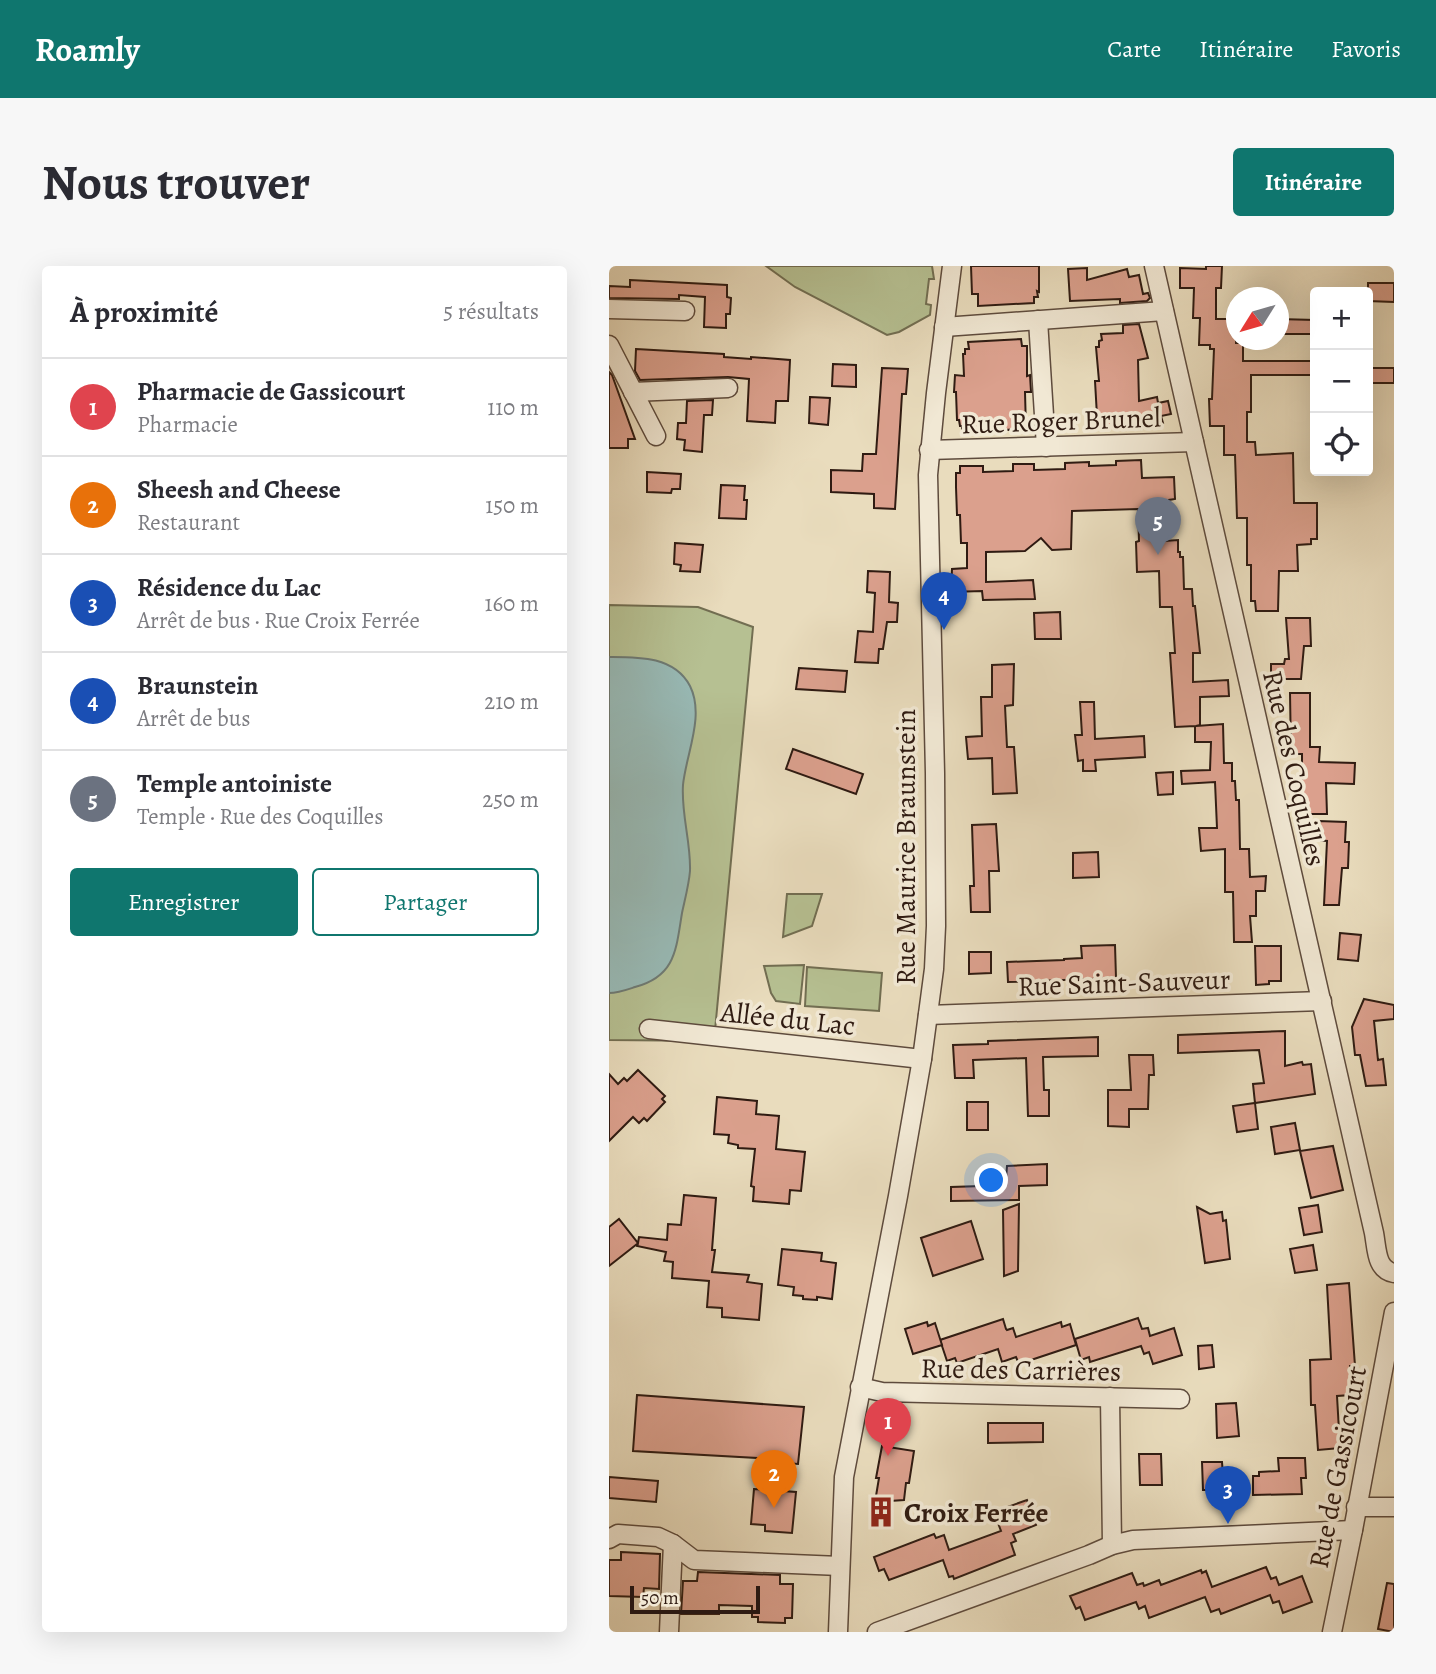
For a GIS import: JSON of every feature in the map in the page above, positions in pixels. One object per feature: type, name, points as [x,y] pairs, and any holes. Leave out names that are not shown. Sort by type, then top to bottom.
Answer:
[{"type":"street","name":"Rue Maurice Braunstein","points":[[838,1632],[844,1477],[922,1059],[934,969],[935,773],[928,475],[952,266]]},
{"type":"street","name":"Rue des Coquilles","points":[[1154,266],[1380,1264],[1387,1272],[1394,1273]]},
{"type":"street","points":[[609,309],[685,311]]},
{"type":"street","points":[[944,327],[1164,311]]},
{"type":"street","points":[[1038,320],[1046,447]]},
{"type":"street","points":[[609,345],[656,436]]},
{"type":"street","points":[[633,392],[728,388]]},
{"type":"street","name":"Rue Roger Brunel","points":[[929,450],[1194,442]]},
{"type":"street","name":"Rue Saint-Sauveur","points":[[929,1015],[1322,1001]]},
{"type":"street","name":"Allée du Lac","points":[[649,1029],[922,1059]]},
{"type":"street","name":"Rue de Gassicourt","points":[[1332,1632],[1394,1312]]},
{"type":"street","name":"Rue des Carrières","points":[[860,1387],[882,1392],[1180,1399]]},
{"type":"street","points":[[1110,1397],[1112,1545]]},
{"type":"street","points":[[1356,1507],[1394,1507]]},
{"type":"street","points":[[877,1632],[1112,1545],[1133,1540],[1353,1530]]},
{"type":"street","points":[[609,1539],[618,1534],[658,1537],[673,1544],[694,1560],[840,1566]]},
{"type":"street","points":[[669,1632],[673,1544]]},
{"type":"green space","points":[[766,266],[932,266],[934,279],[929,279],[926,304],[931,305],[930,315],[899,332],[887,335],[795,287]]},
{"type":"green space","points":[[609,605],[698,607],[753,627],[714,1041],[609,1040]]},
{"type":"green space","points":[[787,894],[822,894],[812,926],[783,937]]},
{"type":"green space","points":[[804,965],[800,1004],[776,1001],[771,993],[764,966]]},
{"type":"green space","points":[[807,967],[882,973],[879,1011],[805,1006]]},
{"type":"water","points":[[609,657],[654,660],[675,669],[690,686],[696,710],[683,785],[690,871],[672,959],[659,976],[649,982],[609,993]]},
{"type":"building","points":[[971,266],[1039,266],[1038,297],[1034,297],[1034,303],[978,306],[978,294],[972,294]]},
{"type":"building","points":[[1206,266],[1222,266],[1221,288],[1216,288],[1216,319],[1226,319],[1226,350],[1243,350],[1243,361],[1310,361],[1310,375],[1251,375],[1251,412],[1247,412],[1247,442],[1255,442],[1256,455],[1293,453],[1294,503],[1317,503],[1317,539],[1311,539],[1311,544],[1297,545],[1298,571],[1279,571],[1278,611],[1256,611],[1255,601],[1251,601],[1251,565],[1247,565],[1247,518],[1237,518],[1235,455],[1224,455],[1224,426],[1210,426],[1209,399],[1212,399],[1214,349],[1210,349],[1210,345],[1199,345],[1200,318],[1193,318],[1194,288],[1180,288],[1180,268],[1206,269]]},
{"type":"building","points":[[1087,268],[1087,280],[1127,269],[1129,277],[1139,275],[1143,294],[1148,293],[1150,298],[1147,301],[1120,303],[1120,299],[1070,301],[1068,269]]},
{"type":"building","points":[[630,280],[727,285],[727,297],[731,298],[730,314],[726,314],[726,328],[704,327],[705,297],[679,295],[679,299],[609,298],[609,286],[630,287]]},
{"type":"building","points":[[1368,283],[1394,283],[1394,302],[1373,301],[1373,287],[1368,287]]},
{"type":"building","points":[[1289,319],[1310,320],[1310,334],[1289,334]]},
{"type":"building","points":[[1139,324],[1148,358],[1138,360],[1139,401],[1157,397],[1158,403],[1168,401],[1171,414],[1161,416],[1163,423],[1141,429],[1140,426],[1104,427],[1104,421],[1100,421],[1097,416],[1095,381],[1099,381],[1096,347],[1099,347],[1099,341],[1102,340],[1101,334],[1123,333],[1123,325]]},
{"type":"building","points":[[1021,339],[1022,346],[1027,346],[1027,376],[1030,375],[1031,392],[1025,392],[1026,429],[962,432],[962,426],[957,420],[955,375],[964,376],[963,354],[965,349],[969,349],[968,342]]},
{"type":"building","points":[[636,349],[790,360],[788,401],[776,401],[775,423],[747,421],[749,379],[728,377],[640,380],[635,371]]},
{"type":"building","points":[[833,364],[856,365],[856,387],[832,386]]},
{"type":"building","points":[[882,368],[908,369],[906,394],[902,394],[895,509],[874,508],[874,494],[831,492],[831,470],[862,471],[863,454],[876,454]]},
{"type":"building","points":[[1373,368],[1394,368],[1394,383],[1373,383]]},
{"type":"building","points":[[609,372],[635,439],[628,439],[628,448],[609,448]]},
{"type":"building","points":[[810,397],[830,398],[828,425],[809,423]]},
{"type":"building","points":[[713,400],[712,415],[704,415],[702,452],[684,450],[685,440],[677,439],[678,423],[686,423],[687,401]]},
{"type":"building","points":[[1141,460],[1142,478],[1174,477],[1175,499],[1169,500],[1167,508],[1164,509],[1165,541],[1178,540],[1178,552],[1180,557],[1183,557],[1184,589],[1192,589],[1200,653],[1193,653],[1193,682],[1228,680],[1229,696],[1200,697],[1200,725],[1196,726],[1223,724],[1224,763],[1232,763],[1232,781],[1235,781],[1236,800],[1239,800],[1240,849],[1249,849],[1250,877],[1266,876],[1265,891],[1256,891],[1256,916],[1250,916],[1252,942],[1234,942],[1233,892],[1225,892],[1225,849],[1201,851],[1199,828],[1217,828],[1215,782],[1182,784],[1181,771],[1210,770],[1211,742],[1195,742],[1195,726],[1175,727],[1170,653],[1175,653],[1172,607],[1160,607],[1159,571],[1137,572],[1138,509],[1072,511],[1071,549],[1052,550],[1041,538],[1025,551],[986,552],[986,582],[1033,580],[1035,599],[983,600],[982,591],[951,592],[952,569],[967,568],[967,543],[961,543],[960,515],[957,515],[956,473],[960,473],[960,466],[983,466],[983,472],[1013,471],[1013,464],[1034,464],[1034,470],[1065,469],[1065,463],[1116,465],[1116,461]]},
{"type":"building","points":[[647,472],[681,474],[680,489],[672,489],[671,493],[647,492]]},
{"type":"building","points":[[721,485],[745,486],[746,519],[719,518]]},
{"type":"building","points":[[675,543],[703,545],[700,572],[680,571],[681,565],[674,564]]},
{"type":"building","points":[[868,571],[890,572],[889,602],[898,603],[897,622],[887,622],[878,663],[855,662],[858,631],[873,632],[875,593],[867,592]]},
{"type":"building","points":[[1060,612],[1061,639],[1035,639],[1034,613]]},
{"type":"building","points":[[1286,618],[1310,618],[1311,646],[1304,646],[1301,679],[1271,679],[1271,664],[1284,664],[1285,659],[1289,659]]},
{"type":"building","points":[[1014,664],[1013,705],[1005,706],[1007,747],[1014,747],[1017,793],[993,794],[992,758],[968,759],[966,737],[982,736],[981,697],[992,697],[992,665]]},
{"type":"building","points":[[799,668],[847,671],[845,692],[796,689]]},
{"type":"building","points":[[1290,693],[1310,693],[1310,747],[1320,747],[1319,762],[1355,763],[1354,784],[1326,783],[1327,814],[1302,814],[1302,754],[1291,754]]},
{"type":"building","points":[[1080,702],[1094,702],[1095,739],[1144,736],[1145,757],[1095,760],[1096,771],[1083,771],[1083,760],[1078,761],[1075,735],[1082,735]]},
{"type":"building","points":[[793,749],[863,774],[856,794],[786,769]]},
{"type":"building","points":[[1173,772],[1173,794],[1158,795],[1156,773]]},
{"type":"building","points":[[1318,821],[1346,822],[1345,842],[1349,842],[1348,868],[1342,868],[1339,905],[1324,905],[1327,841],[1317,840]]},
{"type":"building","points":[[996,824],[999,871],[989,871],[990,912],[971,912],[970,886],[974,886],[972,825]]},
{"type":"building","points":[[1098,852],[1099,877],[1073,878],[1073,853]]},
{"type":"building","points":[[1340,933],[1361,935],[1358,961],[1338,959]]},
{"type":"building","points":[[1115,945],[1116,978],[1008,982],[1007,962],[1082,958],[1081,946]]},
{"type":"building","points":[[1255,946],[1281,946],[1281,981],[1256,985]]},
{"type":"building","points":[[969,952],[991,952],[991,973],[969,974]]},
{"type":"building","points":[[1364,999],[1394,1005],[1394,1019],[1374,1021],[1378,1060],[1383,1059],[1386,1085],[1366,1086],[1360,1055],[1355,1055],[1352,1027]]},
{"type":"building","points":[[1285,1031],[1285,1066],[1302,1062],[1303,1065],[1311,1064],[1315,1094],[1255,1103],[1253,1084],[1264,1083],[1259,1050],[1178,1053],[1178,1035]]},
{"type":"building","points":[[1098,1037],[1098,1056],[1043,1057],[1044,1090],[1049,1090],[1049,1116],[1028,1116],[1026,1058],[973,1060],[974,1078],[955,1078],[953,1045]]},
{"type":"building","points":[[1129,1055],[1153,1055],[1154,1075],[1149,1075],[1148,1109],[1129,1109],[1129,1127],[1108,1126],[1108,1090],[1131,1090]]},
{"type":"building","points":[[638,1070],[665,1096],[662,1099],[665,1102],[647,1121],[644,1118],[639,1123],[633,1117],[609,1141],[609,1074],[618,1084],[624,1078],[627,1081]]},
{"type":"building","points":[[717,1097],[757,1101],[756,1114],[779,1116],[776,1149],[805,1152],[801,1191],[790,1190],[789,1204],[753,1201],[754,1187],[751,1186],[755,1149],[738,1148],[738,1145],[728,1143],[729,1135],[714,1134]]},
{"type":"building","points":[[967,1102],[988,1102],[988,1130],[967,1130]]},
{"type":"building","points":[[1255,1103],[1258,1129],[1237,1132],[1233,1106]]},
{"type":"building","points":[[1295,1123],[1300,1150],[1275,1154],[1271,1127]]},
{"type":"building","points":[[1333,1146],[1343,1190],[1311,1198],[1300,1151]]},
{"type":"building","points":[[1047,1164],[1047,1185],[1019,1186],[1019,1200],[951,1201],[951,1187],[982,1186],[982,1180],[1006,1179],[1007,1166]]},
{"type":"building","points":[[684,1195],[716,1198],[712,1272],[749,1275],[747,1282],[762,1284],[759,1320],[722,1317],[722,1308],[707,1307],[709,1281],[672,1278],[673,1262],[664,1261],[666,1252],[637,1244],[609,1266],[609,1227],[619,1219],[638,1243],[639,1237],[667,1240],[668,1224],[681,1225]]},
{"type":"building","points":[[1019,1204],[1018,1271],[1004,1276],[1003,1210]]},
{"type":"building","points":[[1318,1205],[1322,1232],[1304,1235],[1299,1208]]},
{"type":"building","points":[[1197,1207],[1210,1214],[1222,1212],[1223,1221],[1226,1220],[1230,1259],[1205,1263]]},
{"type":"building","points":[[971,1221],[983,1259],[933,1276],[921,1238]]},
{"type":"building","points":[[1313,1245],[1317,1270],[1295,1273],[1290,1249]]},
{"type":"building","points":[[782,1249],[822,1253],[821,1261],[836,1263],[832,1299],[803,1299],[803,1296],[793,1295],[794,1287],[778,1285]]},
{"type":"building","points":[[1349,1283],[1355,1366],[1350,1366],[1351,1395],[1337,1396],[1340,1448],[1318,1450],[1315,1405],[1311,1405],[1310,1360],[1331,1359],[1327,1285]]},
{"type":"building","points":[[1138,1318],[1142,1329],[1148,1328],[1150,1336],[1174,1328],[1182,1355],[1153,1364],[1149,1352],[1144,1354],[1141,1346],[1090,1362],[1089,1357],[1081,1360],[1075,1339]]},
{"type":"building","points":[[1003,1319],[1006,1329],[1013,1328],[1016,1337],[1061,1322],[1062,1327],[1070,1324],[1076,1345],[1019,1364],[1016,1357],[1002,1362],[998,1349],[957,1363],[955,1358],[947,1361],[940,1340]]},
{"type":"building","points":[[927,1322],[928,1326],[935,1323],[942,1345],[913,1354],[905,1329]]},
{"type":"building","points":[[1212,1345],[1214,1367],[1199,1369],[1198,1346]]},
{"type":"building","points":[[637,1395],[804,1407],[798,1464],[757,1461],[757,1458],[633,1451]]},
{"type":"building","points":[[1236,1403],[1239,1436],[1217,1438],[1216,1404]]},
{"type":"building","points":[[988,1423],[1043,1423],[1043,1442],[988,1443]]},
{"type":"building","points":[[882,1446],[914,1451],[904,1500],[875,1502]]},
{"type":"building","points":[[1139,1454],[1161,1454],[1162,1485],[1140,1485]]},
{"type":"building","points":[[1278,1458],[1305,1458],[1306,1478],[1301,1478],[1302,1494],[1253,1495],[1253,1476],[1259,1476],[1259,1472],[1279,1471]]},
{"type":"building","points":[[1202,1462],[1222,1462],[1224,1490],[1203,1490]]},
{"type":"building","points":[[609,1477],[658,1481],[656,1502],[609,1498]]},
{"type":"building","points":[[754,1489],[796,1492],[792,1533],[765,1531],[765,1525],[751,1524]]},
{"type":"building","points":[[1027,1500],[1036,1525],[1013,1534],[1016,1541],[1011,1543],[1015,1555],[954,1579],[953,1576],[949,1577],[943,1560],[889,1580],[884,1569],[879,1571],[874,1557],[934,1534],[936,1538],[944,1535],[949,1550],[1001,1531],[998,1523],[1006,1520],[999,1510]]},
{"type":"building","points":[[621,1552],[660,1554],[659,1589],[644,1588],[643,1597],[609,1596],[609,1560],[621,1560]]},
{"type":"building","points":[[1266,1567],[1271,1579],[1276,1577],[1279,1585],[1302,1576],[1312,1602],[1283,1613],[1279,1601],[1273,1603],[1270,1595],[1221,1614],[1219,1609],[1211,1612],[1205,1597],[1149,1618],[1145,1606],[1139,1609],[1136,1602],[1085,1620],[1080,1607],[1076,1609],[1070,1596],[1132,1573],[1137,1585],[1143,1583],[1144,1586],[1159,1580],[1161,1585],[1201,1570],[1202,1573],[1206,1571],[1212,1587]]},
{"type":"building","points":[[698,1572],[780,1575],[780,1584],[793,1584],[792,1618],[785,1618],[785,1623],[758,1622],[758,1617],[752,1617],[752,1606],[719,1605],[719,1614],[681,1614],[683,1581],[697,1581]]},
{"type":"building","points":[[1387,1583],[1394,1584],[1394,1632],[1378,1629]]},
{"type":"place","name":"Temple antoiniste","points":[[1158,555]]},
{"type":"place","name":"Braunstein","points":[[944,630]]},
{"type":"place","name":"Pharmacie de Gassicourt","points":[[888,1456]]},
{"type":"place","name":"Sheesh and Cheese","points":[[774,1508]]},
{"type":"place","name":"Croix Ferrée","points":[[881,1512]]},
{"type":"place","name":"Résidence du Lac","points":[[1228,1524]]}]
